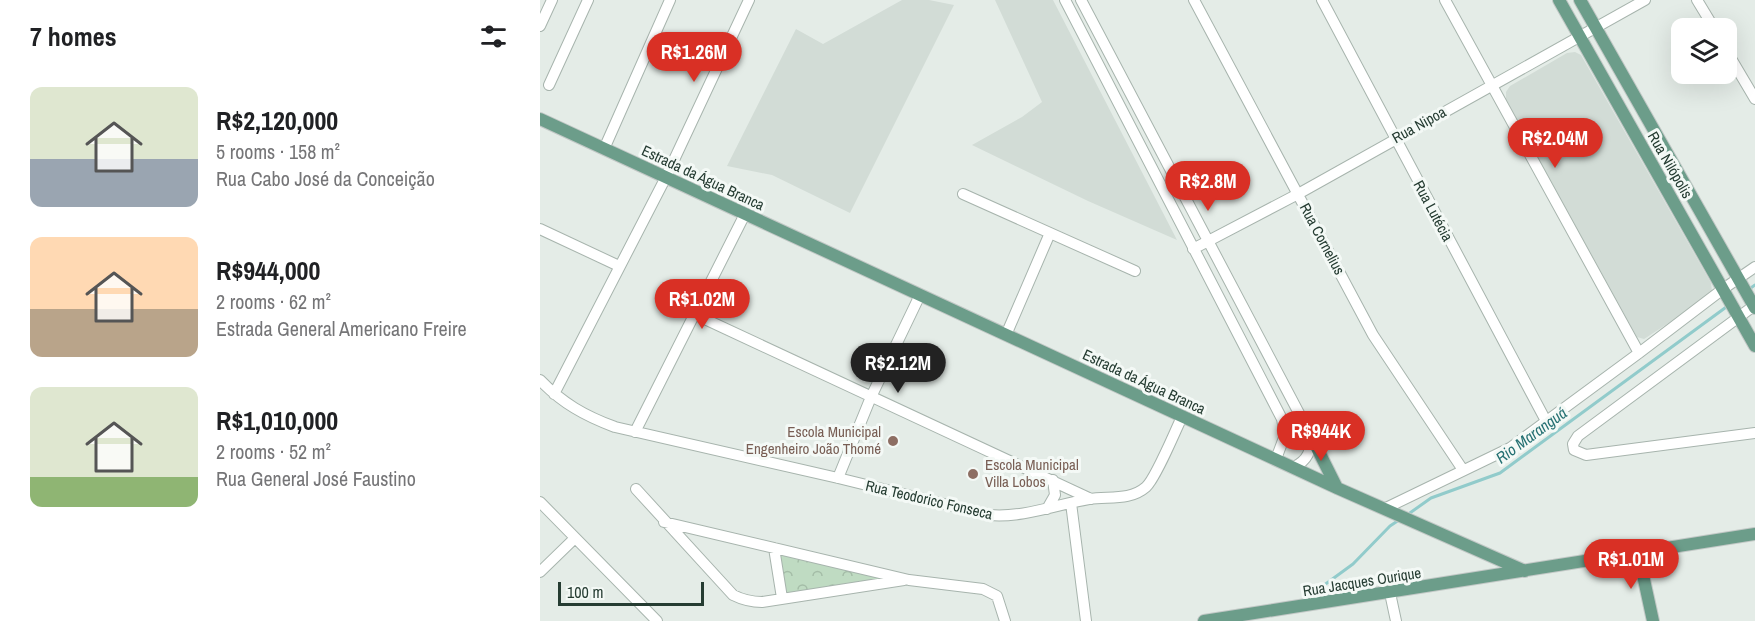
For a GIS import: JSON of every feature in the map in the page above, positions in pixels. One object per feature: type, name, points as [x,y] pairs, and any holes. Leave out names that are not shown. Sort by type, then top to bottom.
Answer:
[{"type":"main road","name":"Rua Nilópolis","points":[[1559,0],[1755,346]]},
{"type":"main road","name":"Rua Nilópolis","points":[[1580,0],[1753,304]]},
{"type":"main road","points":[[1601,75],[1617,66]]},
{"type":"main road","name":"Estrada da Água Branca","points":[[540,119],[1182,417],[1525,571]]},
{"type":"main road","points":[[1641,146],[1658,137]]},
{"type":"main road","points":[[1311,436],[1337,488]]},
{"type":"main road","points":[[1525,571],[1755,534]]},
{"type":"main road","points":[[1480,552],[1485,564],[1485,572],[1480,578]]},
{"type":"main road","points":[[1638,552],[1653,621]]},
{"type":"main road","name":"Rua Jacques Ourique","points":[[1204,621],[1525,571]]},
{"type":"street","points":[[540,26],[552,0]]},
{"type":"street","points":[[549,85],[588,0]]},
{"type":"street","points":[[604,148],[670,0]]},
{"type":"street","points":[[554,394],[666,177],[749,0]]},
{"type":"street","points":[[1065,0],[1284,424],[1284,440],[1276,459]]},
{"type":"street","points":[[1081,0],[1311,436],[1309,454],[1304,461],[1294,467]]},
{"type":"street","name":"Rua Cornelius","points":[[1194,0],[1373,335],[1463,470]]},
{"type":"street","name":"Rua Lutécia","points":[[1322,0],[1546,421]]},
{"type":"street","points":[[1445,0],[1639,353]]},
{"type":"street","name":"Rua Nipoa","points":[[1193,249],[1298,194],[1645,0]]},
{"type":"street","points":[[1697,0],[1708,18]]},
{"type":"street","points":[[1737,69],[1755,99]]},
{"type":"street","points":[[963,194],[1135,271]]},
{"type":"street","points":[[635,432],[745,214]]},
{"type":"street","points":[[540,229],[619,266]]},
{"type":"street","points":[[1006,335],[1050,233]]},
{"type":"street","points":[[1390,510],[1463,470],[1510,448],[1639,353],[1740,283],[1755,267]]},
{"type":"street","points":[[838,478],[871,397],[920,295]]},
{"type":"street","points":[[1753,304],[1736,313],[1578,436],[1573,444],[1574,450],[1586,455],[1755,433]]},
{"type":"street","points":[[694,314],[1091,499]]},
{"type":"street","name":"Rua Teodorico Fonseca","points":[[540,380],[554,394],[583,415],[615,427],[989,515],[1004,516],[1091,499],[1136,494],[1148,485],[1182,417]]},
{"type":"street","points":[[1047,509],[1055,495],[1053,480]]},
{"type":"street","points":[[636,489],[733,595],[752,602],[909,580]]},
{"type":"street","points":[[1071,503],[1086,621]]},
{"type":"street","points":[[543,510],[575,538],[656,621]]},
{"type":"street","points":[[664,522],[909,580],[983,589],[997,596],[1005,621]]},
{"type":"street","points":[[540,572],[575,538]]},
{"type":"street","points":[[774,548],[782,598]]},
{"type":"street","points":[[1390,593],[1396,621]]},
{"type":"shaded area","points":[[902,0],[929,0],[954,5],[850,213],[772,175],[727,166],[796,29],[823,44]]},
{"type":"shaded area","points":[[995,0],[1053,0],[1177,240],[1088,201],[972,145],[1022,117],[1042,102]]},
{"type":"shaded area","points":[[1575,52],[1581,55],[1711,283],[1710,296],[1644,339],[1637,337],[1506,100],[1506,92],[1510,86],[1567,53]]},
{"type":"green space","points":[[774,548],[909,580],[782,598]]},
{"type":"waterway","name":"Rio Maranguá","points":[[1748,290],[1755,285]]},
{"type":"waterway","name":"Rio Maranguá","points":[[1407,515],[1431,498],[1500,473],[1729,305]]},
{"type":"waterway","name":"Rio Maranguá","points":[[1316,591],[1353,564],[1390,526],[1399,520]]},
{"type":"place","name":"Escola Municipal Engenheiro João Thomé","points":[[893,441]]},
{"type":"place","name":"Escola Municipal Villa Lobos","points":[[973,474]]}]
